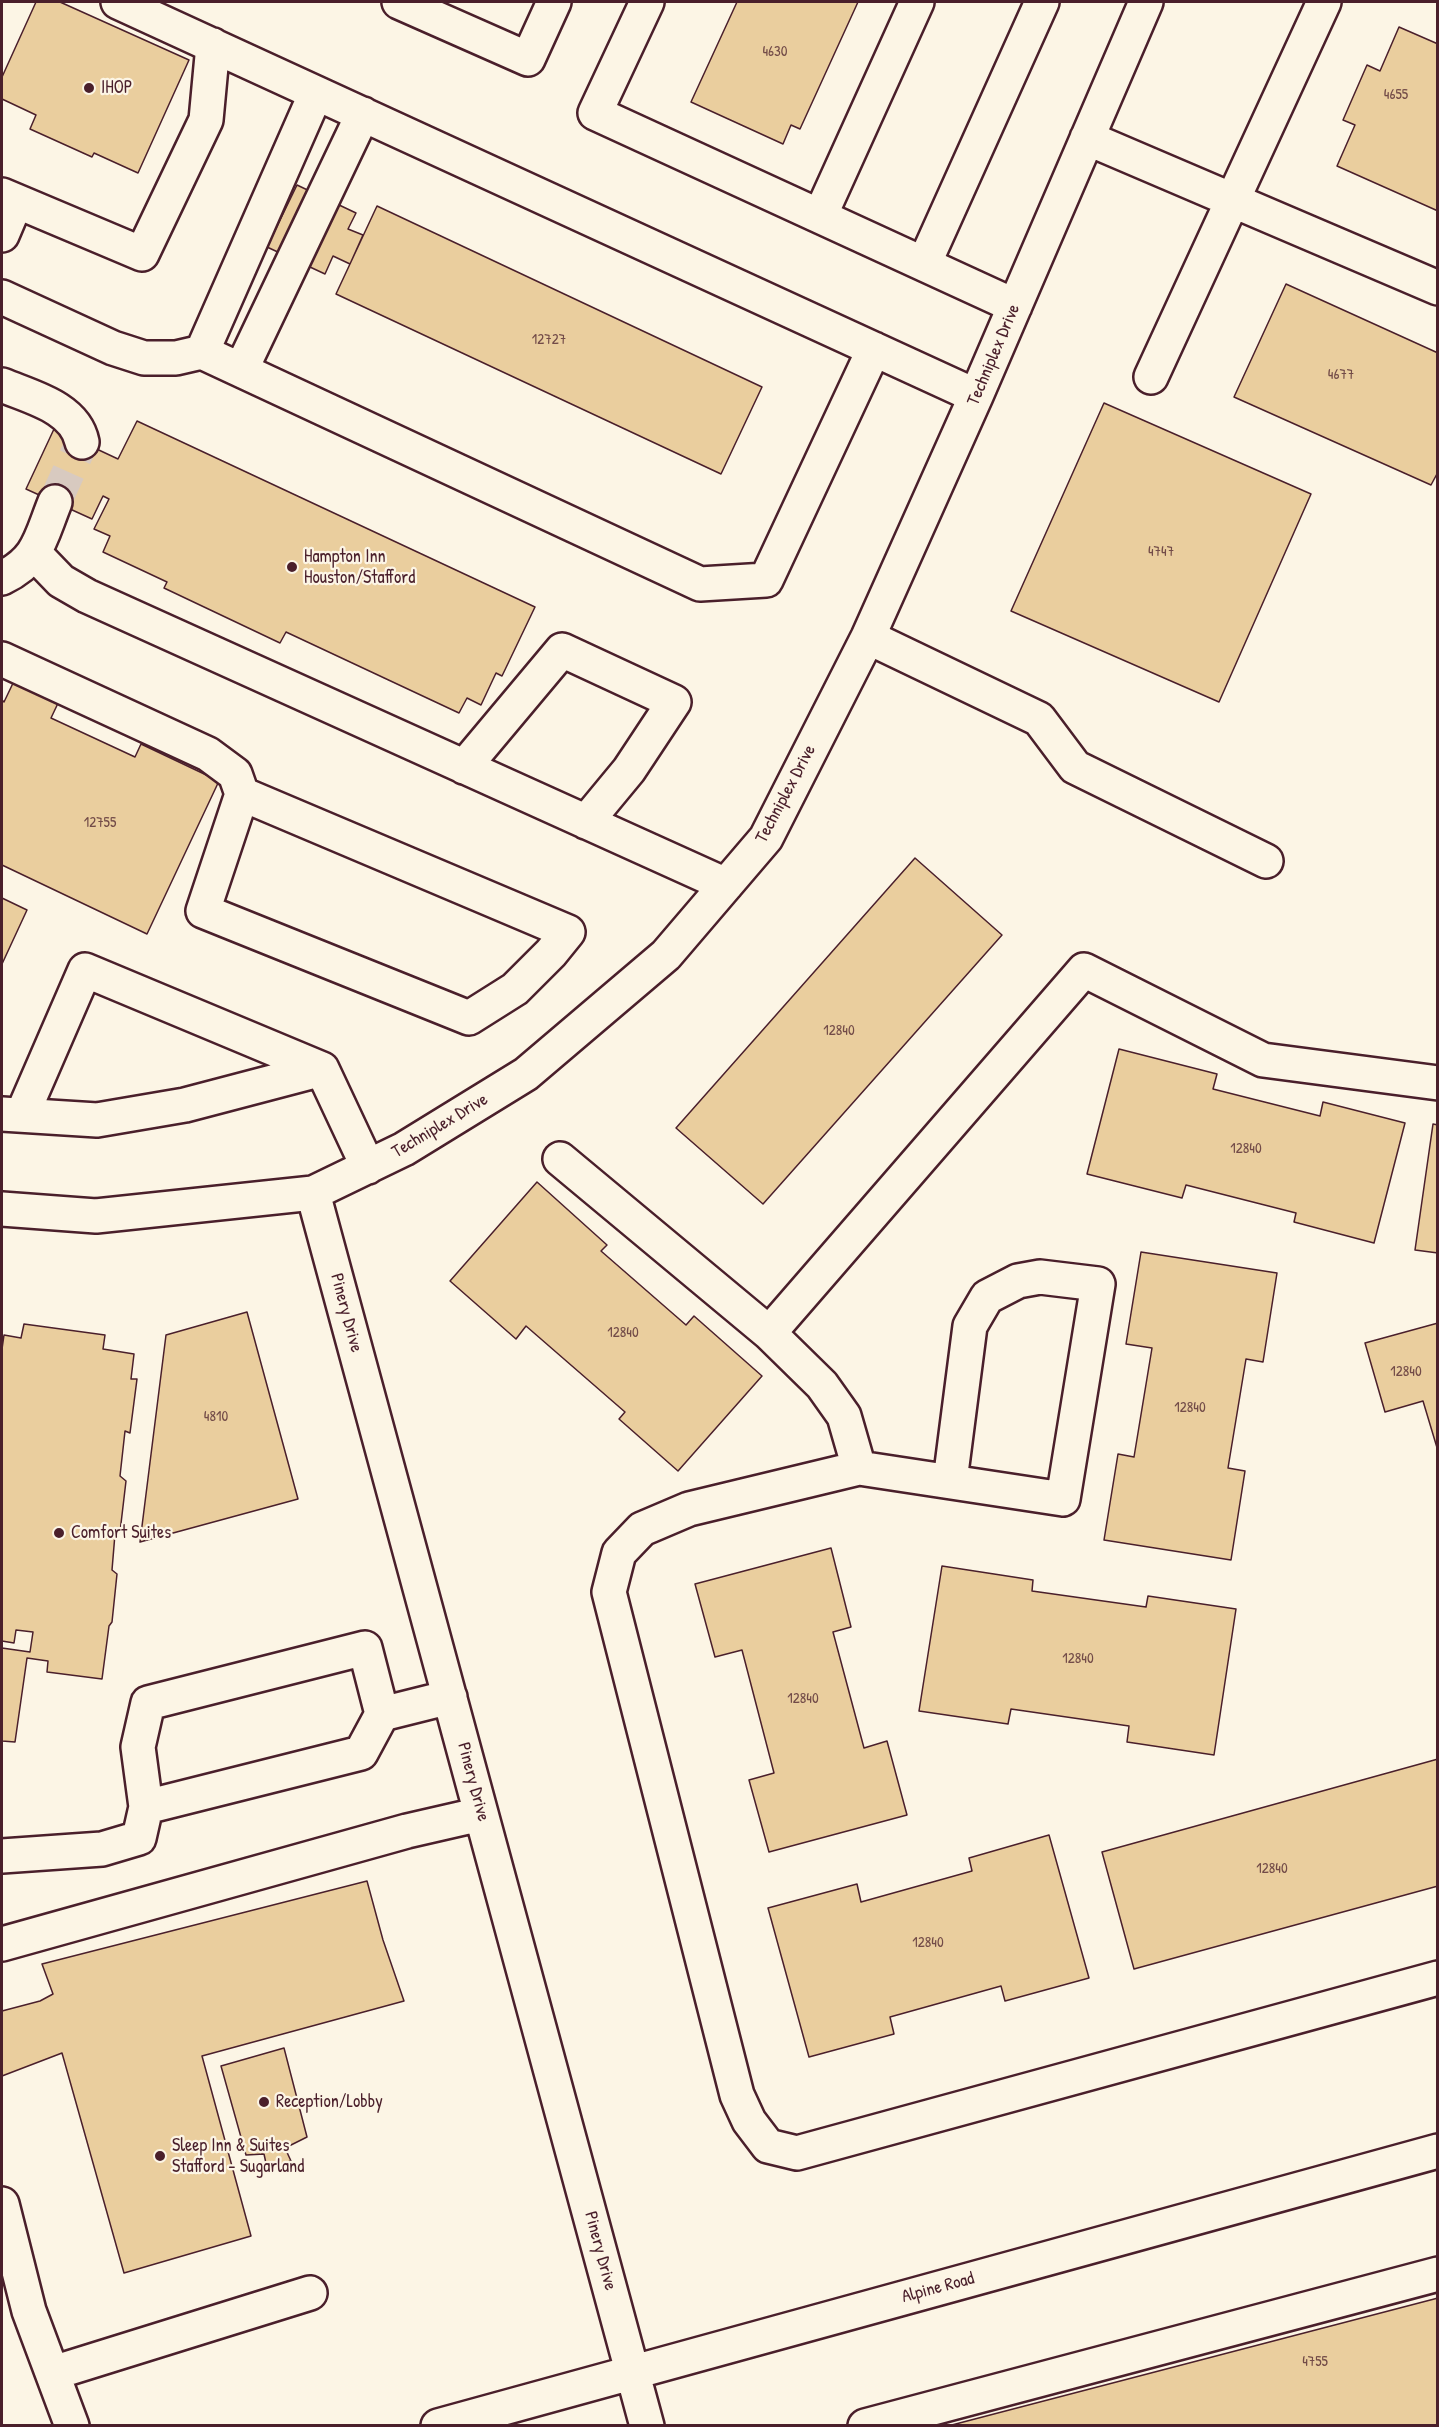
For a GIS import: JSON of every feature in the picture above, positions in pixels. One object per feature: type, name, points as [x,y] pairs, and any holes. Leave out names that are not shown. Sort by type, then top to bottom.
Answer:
[{"type":"street","points":[[118,2],[976,396]]},
{"type":"street","points":[[414,4],[528,59],[554,2]]},
{"type":"street","points":[[647,2],[596,113],[1015,306]]},
{"type":"street","points":[[820,216],[917,2]]},
{"type":"street","points":[[924,264],[1042,2]]},
{"type":"street","name":"Techniplex Drive","points":[[2,1209],[96,1216],[313,1193],[404,1149],[526,1074],[666,955],[766,838],[868,638],[976,396],[1146,2]]},
{"type":"street","points":[[1151,377],[1324,2]]},
{"type":"street","points":[[2,235],[9,199],[142,254],[206,120],[213,45]]},
{"type":"street","points":[[202,352],[316,93]]},
{"type":"street","points":[[241,370],[363,114]]},
{"type":"street","points":[[1087,138],[1437,288]]},
{"type":"street","points":[[2,297],[112,348],[144,358],[176,358],[202,352],[700,584],[766,580],[874,350]]},
{"type":"street","points":[[5,394],[64,413],[80,430],[82,442]]},
{"type":"street","points":[[2,578],[21,569],[34,553],[55,502]]},
{"type":"street","points":[[34,553],[61,581],[87,596],[726,885]]},
{"type":"street","points":[[868,638],[1039,719],[1075,767],[1266,861]]},
{"type":"street","points":[[464,767],[562,650],[674,702],[629,770],[586,822]]},
{"type":"street","points":[[2,659],[208,754],[235,774],[242,794],[203,911],[469,1018],[514,990],[551,953],[568,932],[242,794]]},
{"type":"street","points":[[322,1069],[185,1105],[97,1120],[12,1114],[85,970],[322,1069],[368,1167]]},
{"type":"street","points":[[769,1334],[1084,970],[1263,1060],[1437,1083]]},
{"type":"street","points":[[560,1159],[769,1334],[822,1385],[844,1416],[859,1468]]},
{"type":"street","name":"Pinery Drive","points":[[313,1193],[647,2426]]},
{"type":"street","points":[[950,1481],[970,1326],[987,1297],[1018,1281],[1040,1277],[1098,1284],[1063,1499],[859,1468],[689,1509],[642,1529],[619,1553],[609,1592],[737,2095],[749,2121],[768,2146],[797,2153],[1437,1978]]},
{"type":"street","points":[[2,1856],[102,1849],[139,1838],[146,1807],[138,1747],[148,1703],[365,1648],[382,1714],[361,1754],[146,1807]]},
{"type":"street","points":[[382,1714],[450,1697]]},
{"type":"street","points":[[2,1944],[407,1831],[481,1814]]},
{"type":"street","name":"Alpine Road","points":[[438,2426],[1437,2151]]},
{"type":"street","points":[[2,2204],[30,2312],[72,2426]]},
{"type":"street","points":[[865,2426],[1437,2274]]},
{"type":"street","points":[[52,2373],[310,2294]]},
{"type":"building","name":"IHOP","points":[[36,2],[60,2],[189,60],[138,173],[94,153],[92,157],[30,129],[36,115],[2,99],[2,77]]},
{"type":"building","points":[[737,2],[858,2],[800,129],[791,125],[783,144],[691,102]]},
{"type":"building","points":[[1399,27],[1438,44],[1438,211],[1337,166],[1355,125],[1343,120],[1367,65],[1380,71]]},
{"type":"building","points":[[297,185],[356,213],[348,229],[363,235],[350,264],[333,256],[325,274],[267,247]]},
{"type":"building","points":[[377,206],[762,387],[721,474],[336,294]]},
{"type":"building","points":[[1286,284],[1438,353],[1438,472],[1431,485],[1234,397]]},
{"type":"building","points":[[1104,403],[1311,494],[1219,702],[1011,611]]},
{"type":"building","name":"Hampton Inn Houston/Stafford","points":[[137,421],[535,607],[502,676],[496,673],[481,705],[467,698],[459,713],[286,632],[280,643],[164,588],[167,582],[103,552],[110,536],[94,529],[109,499],[103,496],[92,519],[26,489],[54,429],[118,459]]},
{"type":"building","points":[[15,679],[60,699],[51,718],[135,757],[141,744],[219,781],[147,934],[2,865],[2,700],[4,702]]},
{"type":"building","points":[[915,858],[1002,935],[763,1204],[676,1128]]},
{"type":"building","points":[[2,898],[27,910],[2,964]]},
{"type":"building","points":[[1119,1049],[1217,1074],[1213,1089],[1320,1116],[1323,1102],[1405,1123],[1374,1243],[1294,1222],[1296,1213],[1186,1185],[1182,1198],[1087,1174]]},
{"type":"building","points":[[1433,1124],[1438,1125],[1438,1253],[1415,1250]]},
{"type":"building","points":[[537,1182],[607,1245],[601,1251],[686,1325],[694,1316],[762,1376],[678,1471],[619,1419],[625,1412],[526,1326],[516,1339],[450,1281]]},
{"type":"building","points":[[1141,1252],[1277,1273],[1263,1362],[1246,1359],[1228,1468],[1245,1471],[1231,1560],[1104,1540],[1118,1454],[1134,1457],[1152,1348],[1126,1344]]},
{"type":"building","points":[[247,1312],[298,1499],[140,1542],[166,1335]]},
{"type":"building","points":[[1438,1323],[1438,1451],[1423,1401],[1385,1412],[1365,1343]]},
{"type":"building","name":"Comfort Suites","points":[[24,1324],[105,1335],[103,1349],[134,1354],[131,1379],[137,1379],[130,1433],[125,1431],[120,1476],[126,1481],[120,1532],[115,1534],[112,1570],[117,1574],[112,1622],[109,1626],[102,1679],[47,1672],[48,1661],[27,1658],[15,1742],[2,1741],[2,1648],[30,1652],[33,1632],[16,1630],[14,1643],[2,1641],[2,1349],[4,1335],[21,1338]]},
{"type":"building","points":[[831,1548],[851,1627],[833,1632],[864,1748],[887,1741],[907,1815],[769,1852],[749,1780],[774,1773],[742,1650],[715,1657],[695,1584]]},
{"type":"building","points":[[942,1566],[1033,1580],[1032,1591],[1146,1607],[1148,1596],[1236,1609],[1214,1755],[1127,1742],[1129,1726],[1011,1709],[1008,1724],[919,1711]]},
{"type":"building","points":[[1438,1759],[1438,1886],[1134,1969],[1102,1852]]},
{"type":"building","points":[[1049,1835],[1089,1978],[1005,2001],[1001,1986],[890,2017],[894,2034],[809,2057],[768,1908],[857,1884],[861,1902],[972,1871],[969,1858]]},
{"type":"building","name":"Sleep Inn & Suites Stafford - Sugarland","points":[[367,1881],[383,1940],[404,2001],[202,2056],[251,2236],[124,2273],[62,2053],[2,2076],[2,2011],[40,2001],[53,1994],[42,1964]]},
{"type":"building","name":"Reception/Lobby","points":[[284,2048],[307,2137],[285,2148],[291,2161],[267,2168],[264,2154],[246,2155],[221,2066]]},
{"type":"building","points":[[1438,2298],[1438,2426],[948,2426]]},
{"type":"tunnel","points":[[55,502],[82,442]]},
{"type":"place","name":"IHOP","points":[[89,88]]},
{"type":"place","name":"Hampton Inn Houston/Stafford","points":[[292,567]]},
{"type":"place","name":"Comfort Suites","points":[[59,1533]]},
{"type":"place","name":"Reception/Lobby","points":[[264,2102]]},
{"type":"place","name":"Sleep Inn & Suites Stafford - Sugarland","points":[[160,2156]]}]
